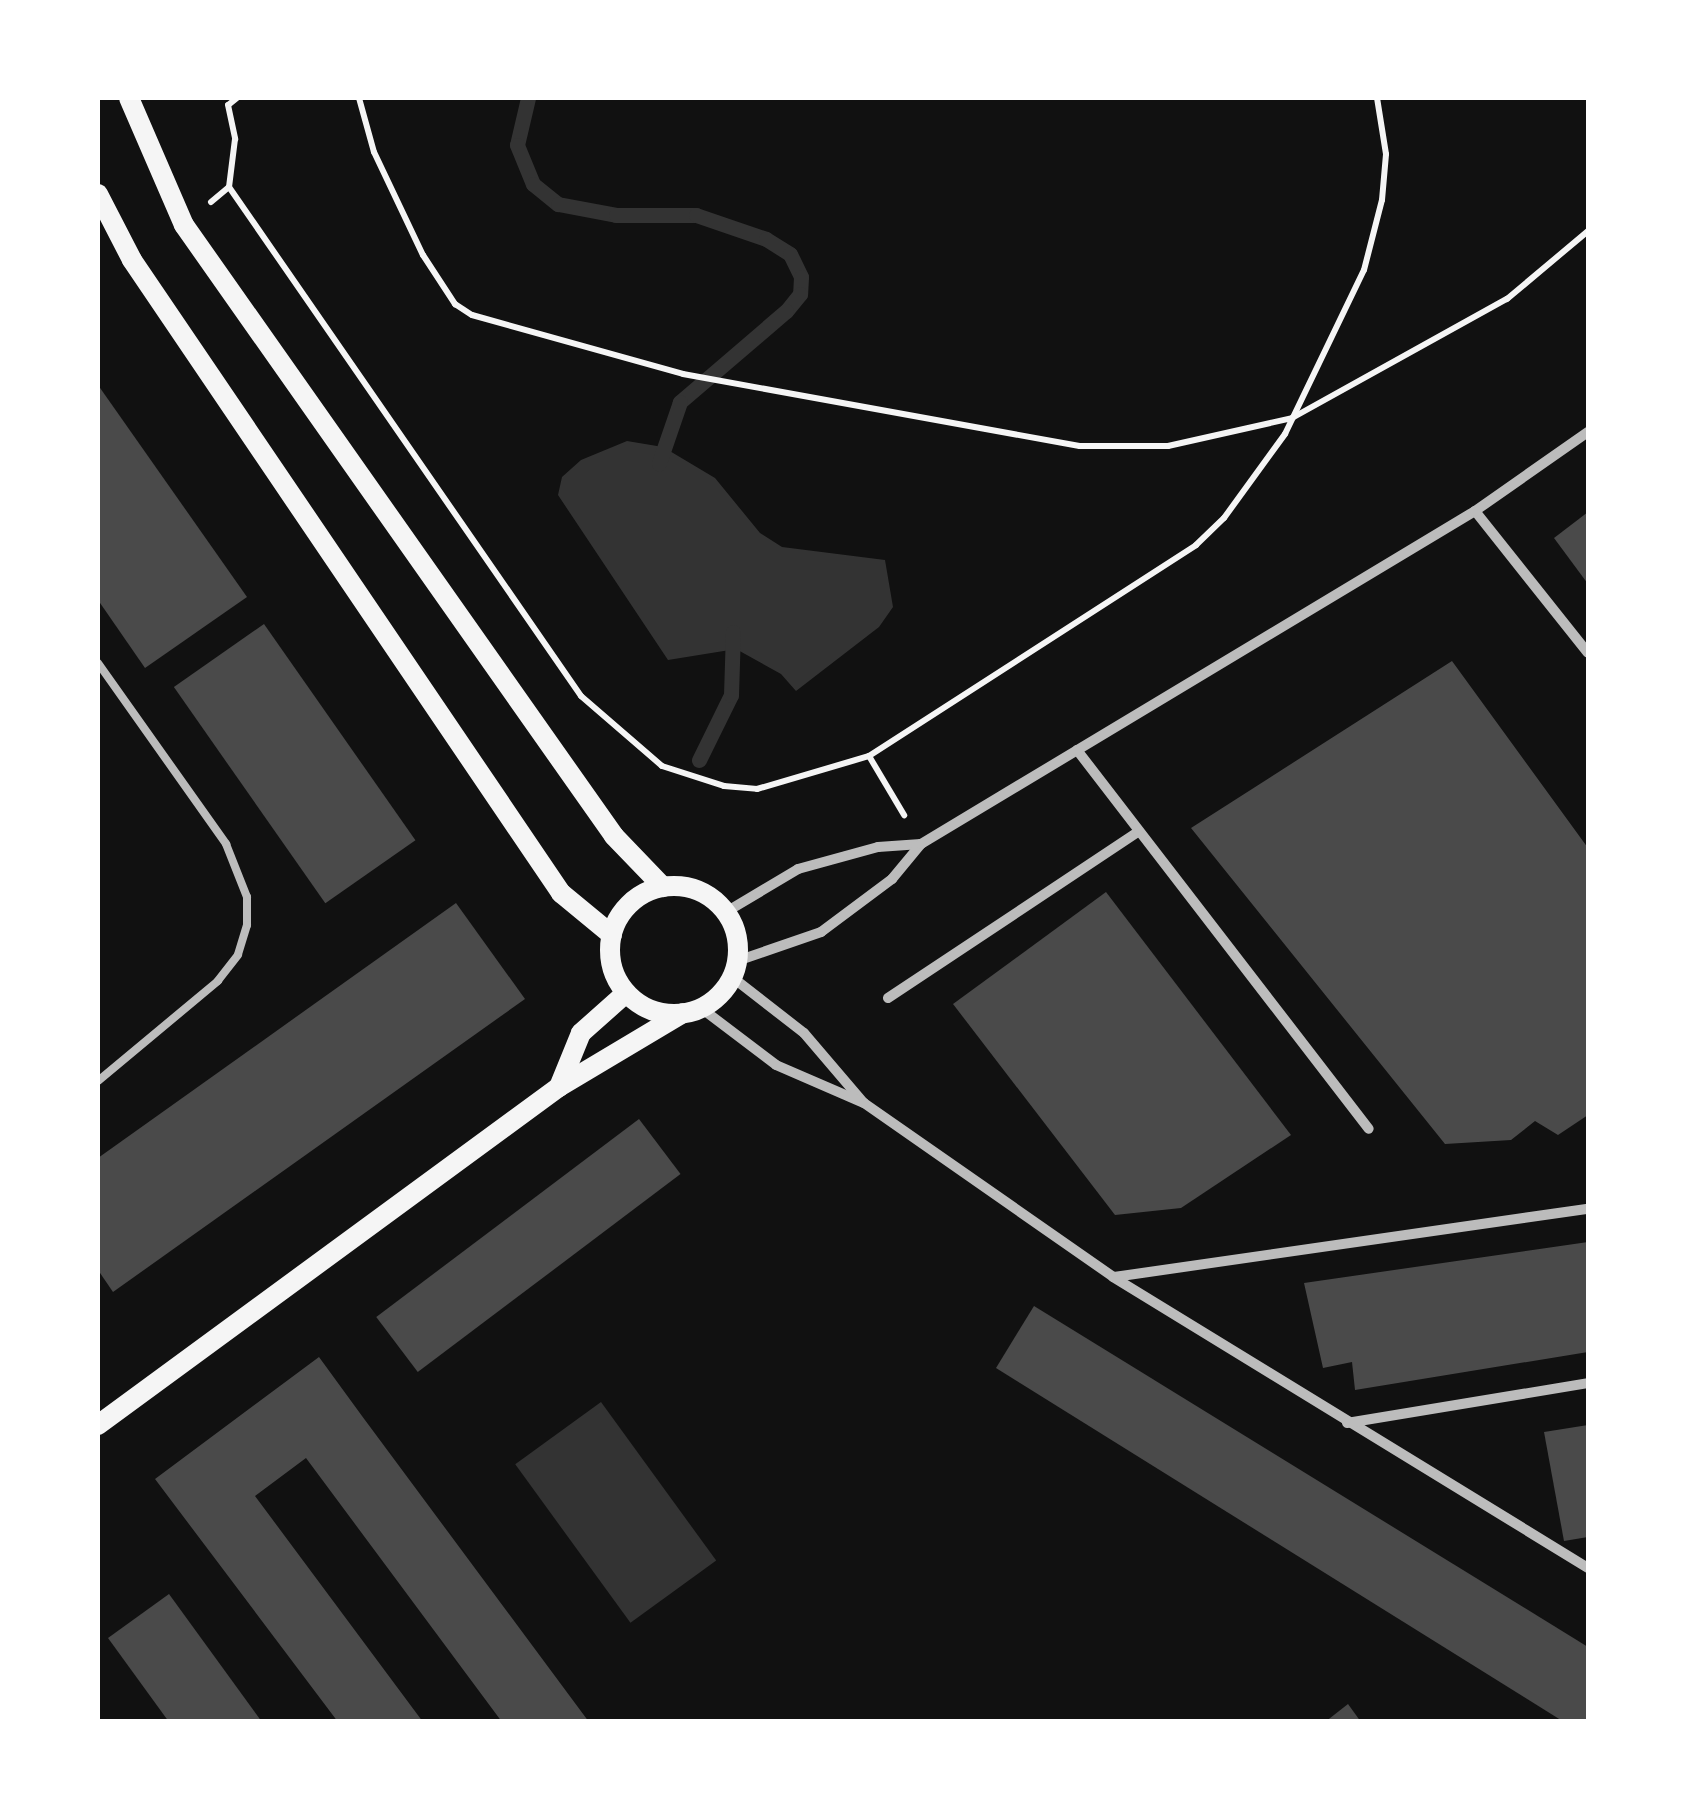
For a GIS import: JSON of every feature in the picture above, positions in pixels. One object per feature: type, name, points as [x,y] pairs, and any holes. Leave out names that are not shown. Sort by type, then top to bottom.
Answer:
[{"type":"main road","points":[[128,98],[184,225],[614,836],[663,886]]},
{"type":"main road","points":[[98,194],[132,260],[561,893],[612,934]]},
{"type":"main road","points":[[98,1426],[559,1087],[692,1011],[734,969],[726,912],[689,888],[663,886],[631,904],[612,934],[612,965],[625,994],[662,1014],[692,1011]]},
{"type":"main road","points":[[559,1087],[581,1033],[625,994]]},
{"type":"street","points":[[864,1103],[804,1033],[734,969],[820,932],[892,878],[921,844],[1475,511],[1588,432]]},
{"type":"street","points":[[1475,511],[1588,653]]},
{"type":"street","points":[[1077,750],[1369,1129]]},
{"type":"street","points":[[888,998],[1139,831]]},
{"type":"street","points":[[726,912],[798,869],[878,847],[921,844]]},
{"type":"street","points":[[692,1011],[776,1065],[864,1103],[1113,1277],[1588,1568]]},
{"type":"street","points":[[1113,1277],[1588,1209]]},
{"type":"street","points":[[1346,1423],[1588,1383]]},
{"type":"lane","points":[[98,663],[226,844],[247,897],[247,925],[238,955],[218,981],[98,1080]]},
{"type":"path","points":[[237,98],[228,106],[235,140],[229,187],[581,696],[662,766],[724,786],[791,783],[869,756],[1196,544],[1245,494],[1292,418],[1364,270],[1386,154],[1378,98]]},
{"type":"path","points":[[359,98],[374,152],[455,304],[500,324],[684,374],[1080,446],[1168,446],[1292,418],[1507,299],[1588,231]]},
{"type":"path","points":[[869,756],[921,844]]},
{"type":"shaded area","points":[[627,441],[663,447],[715,478],[760,533],[782,547],[885,560],[893,607],[879,627],[796,691],[781,674],[736,649],[668,660],[558,495],[562,477],[581,460]]},
{"type":"shaded area","points":[[601,1402],[716,1561],[630,1623],[515,1464]]},
{"type":"building","points":[[98,385],[247,597],[145,668],[98,600]]},
{"type":"building","points":[[1588,512],[1588,584],[1554,538]]},
{"type":"building","points":[[264,624],[415,840],[325,903],[174,687]]},
{"type":"building","points":[[1452,661],[1588,848],[1588,1115],[1558,1135],[1535,1121],[1511,1140],[1445,1144],[1191,828]]},
{"type":"building","points":[[1106,892],[1291,1135],[1181,1208],[1115,1215],[953,1004]]},
{"type":"building","points":[[456,903],[525,999],[113,1292],[98,1270],[98,1158]]},
{"type":"building","points":[[639,1119],[681,1174],[418,1372],[376,1317]]},
{"type":"building","points":[[1588,1242],[1588,1352],[1355,1390],[1352,1362],[1323,1368],[1304,1283]]},
{"type":"building","points":[[1034,1306],[1588,1647],[1588,1722],[1564,1722],[996,1368]]},
{"type":"building","points":[[319,1357],[589,1722],[502,1722],[306,1458],[255,1496],[423,1722],[338,1722],[155,1479]]},
{"type":"building","points":[[1588,1425],[1588,1537],[1564,1541],[1544,1432]]},
{"type":"building","points":[[169,1594],[262,1722],[169,1722],[108,1638]]},
{"type":"building","points":[[1348,1704],[1361,1722],[1325,1722]]},
{"type":"waterway","points":[[528,98],[517,145],[533,184],[558,204],[616,215],[696,215],[766,239],[790,254],[801,277],[800,294],[786,311],[680,402],[659,463]]},
{"type":"waterway","points":[[699,760],[731,695],[733,632]]}]
